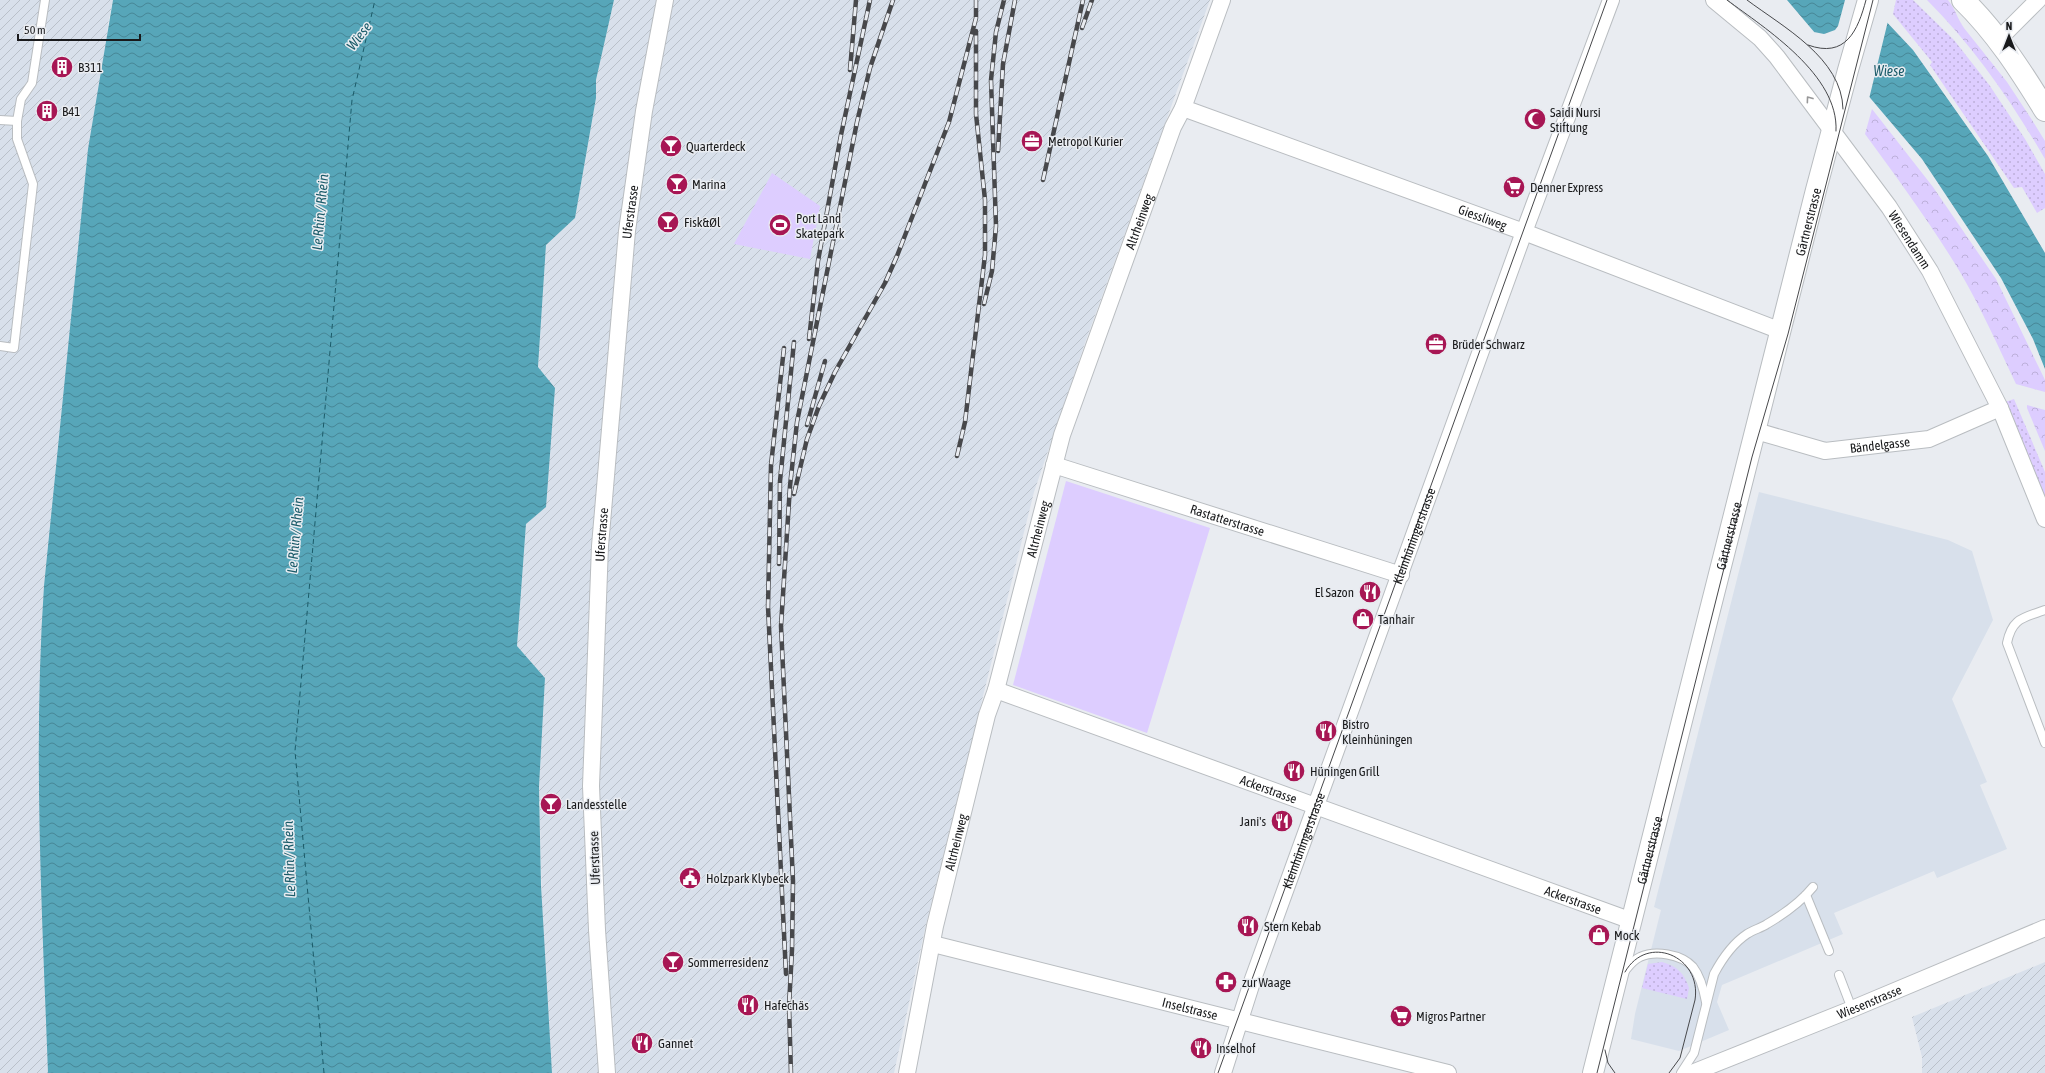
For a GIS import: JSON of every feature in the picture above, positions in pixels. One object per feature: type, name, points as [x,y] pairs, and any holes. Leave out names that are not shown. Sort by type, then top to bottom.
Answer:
[{"type":"main road","points":[[1963,0],[1980,17],[1998,40],[2020,70],[2045,110]]},
{"type":"street","name":"Uferstrasse","points":[[607,1073],[597,930],[591,786],[600,546],[628,231],[644,111],[665,0]]},
{"type":"street","name":"Altrheinweg","points":[[907,1073],[933,944],[935,926],[987,715],[996,690],[1062,435],[1173,127],[1183,108],[1222,0]]},
{"type":"street","name":"Kleinhüningerstrasse","points":[[1223,1073],[1253,979],[1401,575],[1524,232],[1611,0]]},
{"type":"street","name":"Wiesendamm","points":[[1714,0],[1760,38],[1800,88],[1888,207],[1930,271],[2000,408],[2045,519]]},
{"type":"street","name":"Gärtnerstrasse","points":[[1593,1073],[1832,131],[1868,0]]},
{"type":"street","points":[[1998,40],[2038,0]]},
{"type":"street","name":"Giessliweg","points":[[1183,108],[1524,232],[1781,331]]},
{"type":"street","name":"Bändelgasse","points":[[1756,431],[1825,451],[1929,439],[2000,408]]},
{"type":"street","name":"Rastatterstrasse","points":[[1054,465],[1401,575]]},
{"type":"street","name":"Ackerstrasse","points":[[996,690],[1632,921]]},
{"type":"street","name":"Wiesenstrasse","points":[[1692,1073],[1852,1009],[2045,928]]},
{"type":"street","name":"Inselstrasse","points":[[933,944],[1448,1073]]},
{"type":"lane","points":[[0,346],[14,348],[33,184],[18,139],[18,121],[21,99],[32,83],[45,0]]},
{"type":"lane","points":[[0,120],[18,121]]},
{"type":"lane","points":[[2045,610],[2021,619],[2010,629],[2007,643],[2045,744]]},
{"type":"lane","points":[[1681,1073],[1694,1053],[1714,974],[1731,948],[1747,934],[1766,925],[1795,906],[1813,887]]},
{"type":"lane","points":[[1806,895],[1829,951]]},
{"type":"lane","points":[[1617,981],[1639,957],[1653,953],[1674,956],[1693,967],[1703,988],[1706,1005]]},
{"type":"lane","points":[[1839,975],[1852,1009]]},
{"type":"shaded area","points":[[0,0],[113,0],[108,24],[51,1073],[0,1073]]},
{"type":"shaded area","points":[[614,0],[1210,0],[1086,340],[1034,492],[926,924],[894,1073],[552,1073],[543,943],[539,787],[545,678],[517,646],[526,524],[546,507],[538,367],[546,245],[575,218],[596,98],[596,80]]},
{"type":"shaded area","points":[[1759,492],[1948,540],[1972,551],[1993,620],[1952,699],[1987,782],[1980,785],[2007,849],[1937,878],[1934,871],[1834,913],[1843,934],[1722,985],[1717,1002],[1729,1030],[1679,1051],[1631,1039],[1635,1014],[1661,910],[1654,907]]},
{"type":"shaded area","points":[[2045,962],[2045,1073],[1922,1073],[1922,1057],[1912,1017]]},
{"type":"green space","points":[[1896,0],[1913,0],[1954,40],[1990,86],[2025,139],[2045,174],[2045,208],[2037,213],[2022,187],[2014,188],[1930,65],[1932,62],[1893,14]]},
{"type":"green space","points":[[1927,0],[1948,0],[1964,28],[2007,82],[2045,141],[2045,159],[2006,96],[1961,37]]},
{"type":"green space","points":[[1872,109],[1933,187],[1996,279],[2045,380],[2045,392],[2016,384],[1982,313],[1960,272],[1926,219],[1865,134]]},
{"type":"green space","name":"Port Land Skatepark","points":[[772,173],[820,206],[810,259],[734,244]]},
{"type":"green space","points":[[2014,399],[2045,472],[2045,497],[2005,402]]},
{"type":"green space","points":[[2027,405],[2045,410],[2045,451],[2027,408]]},
{"type":"green space","points":[[1066,481],[1210,528],[1147,733],[1013,685]]},
{"type":"green space","points":[[1662,962],[1676,968],[1685,978],[1689,988],[1687,999],[1642,988],[1648,964]]},
{"type":"water","name":"Le Rhin / Rhein","points":[[113,0],[614,0],[596,80],[596,98],[575,218],[546,245],[538,367],[555,388],[546,507],[526,524],[517,646],[545,678],[539,787],[541,885],[552,1073],[48,1073],[41,890],[39,769],[39,708],[44,586],[88,149]]},
{"type":"water","name":"Wiese","points":[[1787,0],[1866,0],[1913,50],[1988,156],[2045,253],[2045,369],[2033,339],[2001,278],[1922,159]]},
{"type":"pier","points":[[1845,0],[1869,0],[1888,21],[1869,99],[1818,40],[1814,32],[1824,34],[1835,30],[1838,26]]},
{"type":"ferry route","points":[[324,1073],[295,751],[352,100],[375,0]]},
{"type":"tram line","points":[[1218,1073],[1607,0]]},
{"type":"tram line","points":[[1727,0],[1779,39],[1797,55],[1813,73],[1826,91],[1834,110],[1836,131]]},
{"type":"tram line","points":[[1747,0],[1793,33],[1822,59],[1833,74],[1840,91],[1843,109]]},
{"type":"tram line","points":[[1808,45],[1821,48],[1832,48],[1841,45],[1854,31],[1859,22],[1866,0]]},
{"type":"tram line","points":[[1597,1073],[1752,457],[1788,334],[1873,0]]},
{"type":"tram line","points":[[1625,972],[1635,960],[1646,954],[1659,952],[1671,955],[1682,962],[1690,972],[1695,985],[1695,1000],[1680,1058],[1669,1073]]},
{"type":"tram line","points":[[1605,1050],[1608,1063],[1615,1073]]},
{"type":"railway","points":[[850,70],[856,0]]},
{"type":"railway","points":[[809,339],[818,261],[841,135],[870,0]]},
{"type":"railway","points":[[791,1073],[789,1006],[792,950],[793,881],[781,626],[790,486],[797,422],[857,122],[870,68],[893,0]]},
{"type":"railway","points":[[794,494],[807,439],[819,406],[835,372],[885,283],[949,122],[976,18],[976,0]]},
{"type":"railway","points":[[984,304],[992,271],[996,226],[991,80],[996,32],[1004,0]]},
{"type":"railway","points":[[998,151],[1003,64],[1015,0]]},
{"type":"railway","points":[[1043,180],[1083,0]]},
{"type":"railway","points":[[1082,28],[1092,0]]},
{"type":"railway","points":[[957,456],[965,422],[985,255],[985,200],[976,114],[976,31]]},
{"type":"railway","points":[[779,564],[780,481],[794,342]]},
{"type":"railway","points":[[784,348],[771,465],[768,607],[786,974]]},
{"type":"railway","points":[[807,425],[825,361]]},
{"type":"place","name":"B311","points":[[62,67]]},
{"type":"place","name":"B41","points":[[47,111]]},
{"type":"place","name":"Saidi Nursi Stiftung","points":[[1535,119]]},
{"type":"place","name":"Metropol Kurier","points":[[1032,141]]},
{"type":"place","name":"Quarterdeck","points":[[671,146]]},
{"type":"place","name":"Marina","points":[[677,184]]},
{"type":"place","name":"Denner Express","points":[[1514,187]]},
{"type":"place","name":"Fisk&Øl","points":[[668,222]]},
{"type":"place","name":"Port Land Skatepark","points":[[780,225]]},
{"type":"place","name":"Brüder Schwarz","points":[[1436,344]]},
{"type":"place","name":"El Sazon","points":[[1370,592]]},
{"type":"place","name":"Tanhair","points":[[1363,619]]},
{"type":"place","name":"Bistro Kleinhüningen","points":[[1326,731]]},
{"type":"place","name":"Hüningen Grill","points":[[1294,771]]},
{"type":"place","name":"Landesstelle","points":[[551,804]]},
{"type":"place","name":"Jani's","points":[[1282,821]]},
{"type":"place","name":"Holzpark Klybeck","points":[[690,878]]},
{"type":"place","name":"Stern Kebab","points":[[1248,926]]},
{"type":"place","name":"Mock","points":[[1599,935]]},
{"type":"place","name":"Sommerresidenz","points":[[673,962]]},
{"type":"place","name":"zur Waage","points":[[1226,982]]},
{"type":"place","name":"Hafechäs","points":[[748,1005]]},
{"type":"place","name":"Migros Partner","points":[[1401,1016]]},
{"type":"place","name":"Gannet","points":[[642,1043]]},
{"type":"place","name":"Inselhof","points":[[1201,1048]]}]
